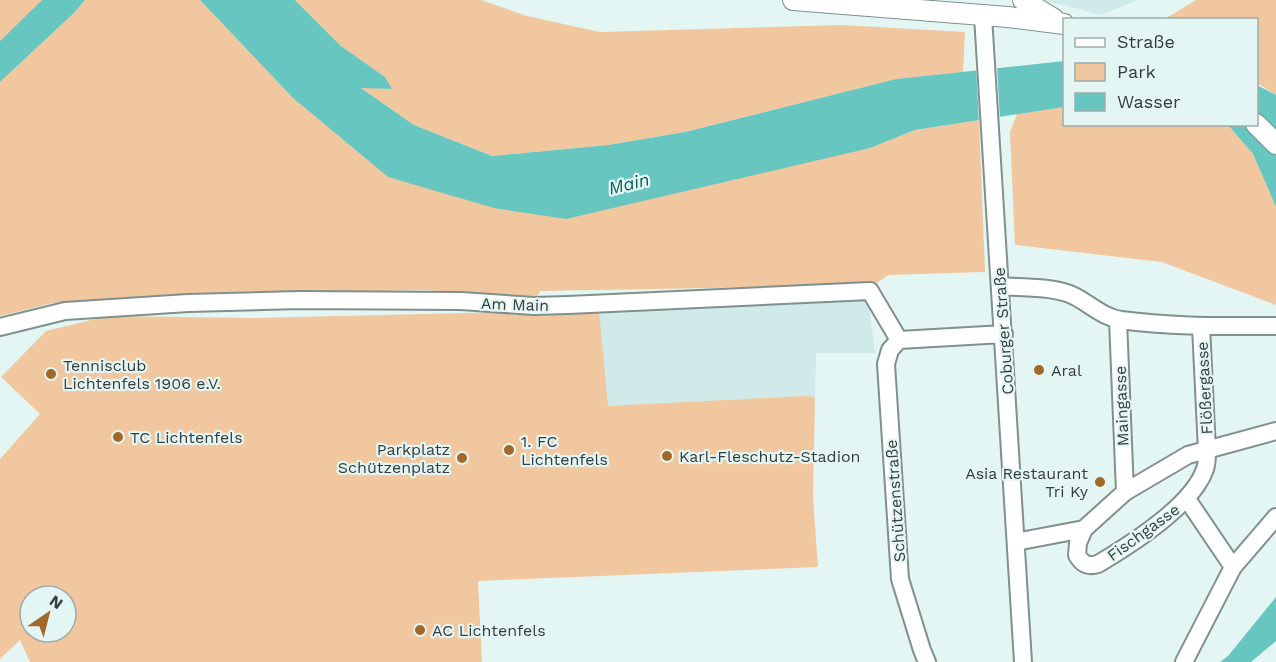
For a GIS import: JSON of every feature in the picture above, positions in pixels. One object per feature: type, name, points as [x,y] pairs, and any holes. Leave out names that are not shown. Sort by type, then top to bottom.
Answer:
[{"type":"street","points":[[793,0],[906,9],[985,8],[1063,24]]},
{"type":"street","points":[[906,9],[927,0]]},
{"type":"street","points":[[1023,0],[1063,23]]},
{"type":"street","name":"Coburger Straße","points":[[985,8],[997,255],[1004,334],[1023,662]]},
{"type":"street","points":[[1258,125],[1276,144]]},
{"type":"street","points":[[1000,286],[1044,289],[1075,296],[1098,312],[1118,320],[1200,326],[1276,326]]},
{"type":"street","name":"Am Main","points":[[0,327],[65,310],[177,303],[368,300],[461,301],[534,306],[870,291],[899,340]]},
{"type":"street","name":"Maingasse","points":[[1118,320],[1125,492]]},
{"type":"street","name":"Flößergasse","points":[[1200,326],[1207,451]]},
{"type":"street","points":[[899,340],[1004,334]]},
{"type":"street","name":"Schützenstraße","points":[[899,340],[890,350],[886,364],[899,568],[900,579],[925,656]]},
{"type":"street","points":[[1016,542],[1084,529],[1125,492],[1188,455],[1276,430]]},
{"type":"street","name":"Fischgasse","points":[[1084,529],[1078,543],[1077,555],[1084,564],[1093,565],[1103,561],[1153,527],[1187,499],[1205,470],[1207,451]]},
{"type":"street","points":[[1187,499],[1233,567]]},
{"type":"street","points":[[1184,662],[1233,567],[1276,517]]},
{"type":"shaded area","points":[[1044,0],[1138,0],[1101,15]]},
{"type":"shaded area","points":[[868,296],[875,353],[816,353],[815,397],[607,406],[599,310]]},
{"type":"green space","points":[[0,0],[42,0],[0,41]]},
{"type":"green space","points":[[85,0],[200,0],[293,98],[388,177],[870,148],[915,130],[979,120],[985,272],[888,275],[874,285],[540,291],[536,298],[424,290],[223,294],[53,303],[0,316],[0,82]]},
{"type":"green space","points":[[295,0],[481,0],[527,16],[600,32],[842,25],[965,32],[963,72],[896,79],[685,132],[608,145],[492,156],[414,125],[360,87],[391,89],[385,77],[341,46]]},
{"type":"green space","points":[[1196,0],[1276,0],[1276,95],[1258,84],[1258,18],[1166,18]]},
{"type":"green space","points":[[1063,107],[1063,126],[1229,126],[1253,154],[1276,207],[1276,305],[1162,262],[1015,245],[1010,132],[1017,114]]},
{"type":"green space","name":"1. FC Lichtenfels","points":[[599,310],[608,406],[815,397],[813,497],[818,567],[478,581],[482,662],[30,662],[22,644],[78,644],[78,584],[18,584],[18,642],[0,659],[0,459],[40,414],[1,377],[46,331],[107,316],[254,318]]},
{"type":"water","points":[[42,0],[85,0],[0,82],[0,41]]},
{"type":"water","name":"Main","points":[[200,0],[295,0],[341,46],[385,77],[392,89],[361,88],[414,125],[492,156],[608,145],[685,132],[896,79],[1063,61],[1063,107],[915,130],[870,148],[566,219],[494,208],[388,177],[293,98]]},
{"type":"water","points":[[1258,86],[1276,95],[1276,207],[1253,154],[1229,126],[1258,126]]},
{"type":"water","points":[[1276,597],[1276,641],[1251,662],[1220,662],[1228,656]]},
{"type":"pier","points":[[997,65],[1000,120],[979,123],[976,67]]},
{"type":"place","name":"Aral","points":[[1039,370]]},
{"type":"place","name":"Tennisclub Lichtenfels 1906 e.V.","points":[[51,374]]},
{"type":"place","name":"TC Lichtenfels","points":[[118,437]]},
{"type":"place","name":"1. FC Lichtenfels","points":[[509,450]]},
{"type":"place","name":"Karl-Fleschutz-Stadion","points":[[667,456]]},
{"type":"place","name":"Parkplatz Schützenplatz","points":[[462,458]]},
{"type":"place","name":"Asia Restaurant Tri Ky","points":[[1100,482]]},
{"type":"place","name":"AC Lichtenfels","points":[[420,630]]}]
